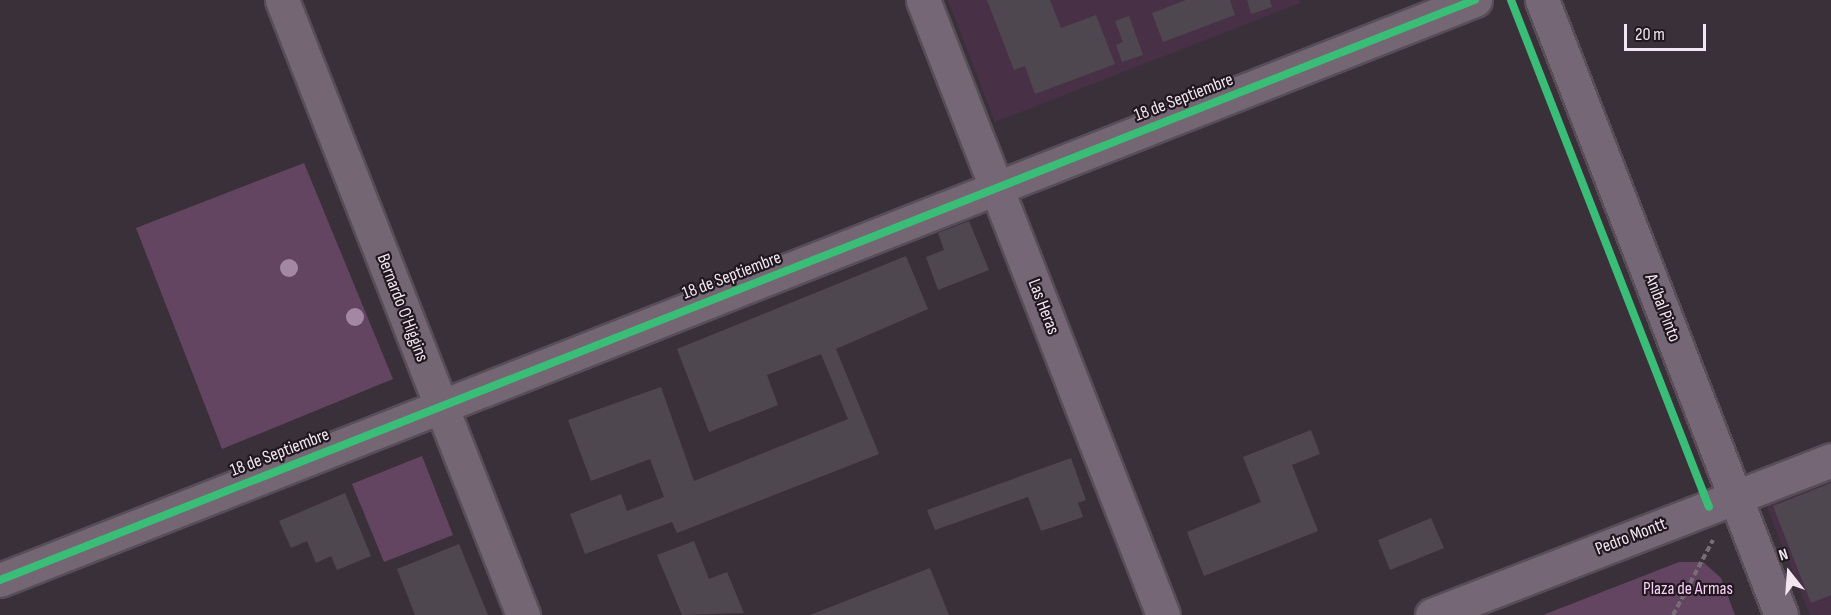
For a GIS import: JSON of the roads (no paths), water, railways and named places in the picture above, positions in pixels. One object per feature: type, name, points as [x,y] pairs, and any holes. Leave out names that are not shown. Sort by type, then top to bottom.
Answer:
[{"type":"main road","name":"Las Heras","points":[[922,0],[1163,615]]},
{"type":"main road","name":"Aníbal Pinto","points":[[1542,0],[1781,615]]},
{"type":"main road","name":"Pedro Montt","points":[[1432,615],[1831,459]]},
{"type":"street","name":"Bernardo O'Higgins","points":[[282,0],[523,615]]},
{"type":"street","name":"18 de Septiembre","points":[[0,580],[1475,0]]},
{"type":"park label","name":"Plaza de Armas","points":[[1688,589]]}]
